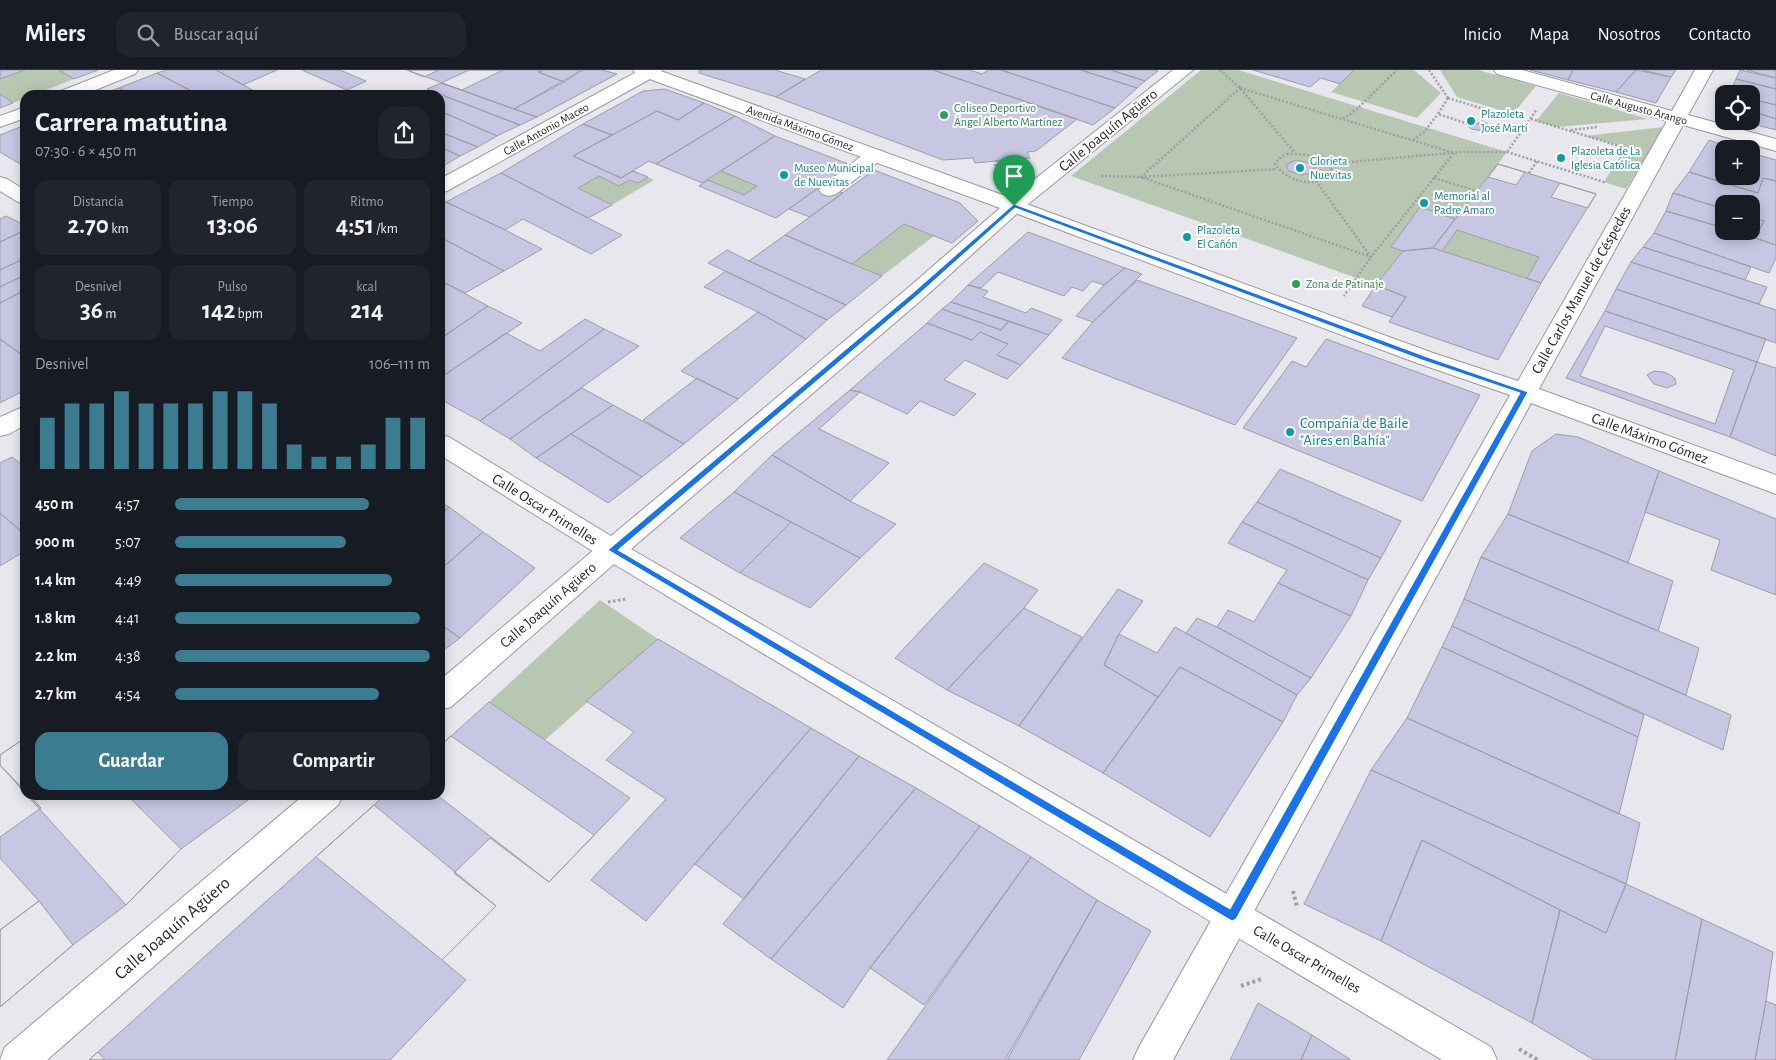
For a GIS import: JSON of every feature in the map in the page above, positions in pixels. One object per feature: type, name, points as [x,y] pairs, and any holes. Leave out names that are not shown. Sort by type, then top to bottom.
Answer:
[{"type":"street","points":[[79,90],[128,70]]},
{"type":"street","name":"Calle Joaquín Agüero","points":[[445,694],[917,292],[1014,206],[1184,70]]},
{"type":"street","name":"Calle Augusto Arango","points":[[1503,70],[1776,145]]},
{"type":"street","name":"Calle Carlos Manuel de Céspedes","points":[[1152,1060],[1704,70]]},
{"type":"street","name":"Avenida Máximo Gómez","points":[[648,71],[1014,206]]},
{"type":"street","name":"Calle Antonio Maceo","points":[[445,185],[648,71]]},
{"type":"street","points":[[0,122],[20,114]]},
{"type":"street","points":[[830,190],[874,155]]},
{"type":"street","points":[[0,183],[20,195]]},
{"type":"street","name":"Calle Máximo Gómez","points":[[1014,206],[1415,355],[1524,392],[1776,485]]},
{"type":"street","points":[[0,428],[20,417]]},
{"type":"street","name":"Calle Oscar Primelles","points":[[445,446],[612,550],[1478,1060]]},
{"type":"street","name":"Calle Joaquín Agüero","points":[[18,1060],[321,800]]},
{"type":"path","points":[[1220,70],[1240,88],[1295,154]]},
{"type":"path","points":[[1343,119],[1357,109],[1397,70]]},
{"type":"path","points":[[1429,70],[1448,98],[1484,108],[1482,111],[1483,123],[1470,125],[1437,114]]},
{"type":"path","points":[[1507,152],[1555,84]]},
{"type":"path","points":[[1240,88],[1454,153]]},
{"type":"path","points":[[1141,177],[1240,88]]},
{"type":"path","points":[[1413,140],[1422,135],[1448,98]]},
{"type":"path","points":[[1531,119],[1626,147],[1622,154]]},
{"type":"path","points":[[1328,164],[1331,169],[1328,177],[1316,181],[1297,180],[1288,177],[1277,169],[1275,164],[1281,157],[1295,154],[1310,155],[1328,164],[1454,153],[1507,152],[1604,182],[1608,175]]},
{"type":"path","points":[[1356,278],[1454,153]]},
{"type":"path","points":[[1530,173],[1536,161]]},
{"type":"path","points":[[1097,176],[1141,177],[1277,169]]},
{"type":"path","points":[[1141,177],[1371,258]]},
{"type":"path","points":[[1434,178],[1477,191]]},
{"type":"path","points":[[1316,181],[1371,258]]},
{"type":"path","points":[[604,603],[632,598]]},
{"type":"path","points":[[1292,888],[1300,917]]},
{"type":"path","points":[[1234,988],[1268,977]]},
{"type":"path","points":[[1512,1046],[1538,1060]]},
{"type":"green space","points":[[25,70],[59,70],[74,79],[46,90],[20,90],[20,100],[13,103],[0,94],[0,79]]},
{"type":"green space","points":[[1201,70],[1238,70],[1507,152],[1433,248],[1403,251],[1376,285],[1071,176]]},
{"type":"green space","points":[[1354,70],[1414,70],[1441,93],[1417,118],[1331,92]]},
{"type":"green space","points":[[1440,70],[1478,70],[1536,86],[1513,114],[1457,97]]},
{"type":"green space","points":[[1559,93],[1648,119],[1557,127],[1536,121]]},
{"type":"green space","points":[[1664,127],[1626,189],[1604,182],[1626,147],[1585,136]]},
{"type":"green space","points":[[721,171],[757,186],[744,195],[708,180]]},
{"type":"green space","points":[[599,176],[619,186],[630,180],[638,183],[648,177],[654,180],[612,205],[578,188]]},
{"type":"green space","points":[[904,224],[934,236],[882,276],[852,264]]},
{"type":"green space","points":[[1457,230],[1539,257],[1527,278],[1442,251]]},
{"type":"green space","points":[[600,600],[658,639],[544,741],[489,702]]},
{"type":"building","points":[[0,70],[25,70],[0,79]]},
{"type":"building","points":[[59,70],[98,70],[74,79]]},
{"type":"building","points":[[166,70],[216,70],[253,90],[189,90],[157,73]]},
{"type":"building","points":[[216,70],[277,70],[243,85]]},
{"type":"building","points":[[302,70],[340,70],[366,81],[347,90]]},
{"type":"building","points":[[407,70],[542,70],[538,72],[564,82],[514,109]]},
{"type":"building","points":[[407,70],[439,70],[424,77]]},
{"type":"building","points":[[469,70],[503,70],[462,90],[441,83]]},
{"type":"building","points":[[542,70],[582,70],[564,82],[538,72]]},
{"type":"building","points":[[582,70],[602,70],[617,74],[537,117],[514,109]]},
{"type":"building","points":[[699,70],[775,70],[805,79],[776,97],[699,73]]},
{"type":"building","name":"Coliseo Deportivo Ángel Alberto Martínez","points":[[821,70],[933,70],[1077,119],[1036,151],[1027,152],[1030,158],[975,163],[973,158],[943,160],[776,97]]},
{"type":"building","points":[[933,70],[970,70],[982,74],[988,70],[1001,70],[1115,108],[1093,125]]},
{"type":"building","points":[[1001,70],[1081,70],[1137,88],[1115,108]]},
{"type":"building","points":[[1081,70],[1111,70],[1145,81],[1137,88]]},
{"type":"building","points":[[1111,70],[1155,70],[1158,71],[1145,81]]},
{"type":"building","points":[[1253,70],[1354,70],[1340,84],[1321,78],[1310,87]]},
{"type":"building","points":[[1530,70],[1573,70],[1568,80]]},
{"type":"building","points":[[1573,70],[1636,70],[1616,92],[1568,80]]},
{"type":"building","points":[[1636,70],[1671,77],[1656,103],[1616,92]]},
{"type":"building","points":[[1642,70],[1676,70],[1671,77]]},
{"type":"building","points":[[1740,70],[1776,78],[1776,89],[1760,85],[1736,79]]},
{"type":"building","points":[[1747,70],[1776,70],[1776,78]]},
{"type":"building","points":[[157,73],[189,90],[122,90],[119,88]]},
{"type":"building","points":[[1736,79],[1760,85],[1733,85]]},
{"type":"building","points":[[441,83],[537,117],[520,125],[445,96],[445,90],[427,89]]},
{"type":"building","points":[[1760,85],[1776,89],[1776,105],[1760,101]]},
{"type":"building","points":[[665,89],[704,103],[678,120],[657,111],[612,135],[583,124],[643,91]]},
{"type":"building","points":[[0,94],[13,103],[0,108]]},
{"type":"building","points":[[445,96],[520,125],[497,136],[445,113]]},
{"type":"building","points":[[1760,101],[1776,105],[1776,119],[1760,114]]},
{"type":"building","points":[[704,103],[735,116],[656,164],[649,161],[621,178],[573,156],[657,111],[678,120]]},
{"type":"building","points":[[445,113],[497,136],[478,147],[445,134]]},
{"type":"building","points":[[1760,114],[1776,119],[1776,130],[1760,126]]},
{"type":"building","points":[[735,116],[775,136],[702,183],[656,164]]},
{"type":"building","points":[[1486,122],[1490,129],[1484,131],[1471,129],[1467,125]]},
{"type":"building","points":[[583,124],[612,135],[573,156],[621,178],[633,171],[648,177],[638,183],[630,180],[619,186],[599,176],[578,188],[612,205],[588,218],[501,173]]},
{"type":"building","points":[[20,127],[20,164],[0,152],[0,135]]},
{"type":"building","points":[[445,134],[478,147],[460,156],[445,149]]},
{"type":"building","name":"Museo Municipal de Nuevitas","points":[[775,136],[851,165],[776,218],[699,186],[708,180],[744,195],[757,186],[721,171]]},
{"type":"building","points":[[1709,140],[1715,142],[1715,180],[1689,172]]},
{"type":"building","points":[[445,149],[460,156],[445,165]]},
{"type":"building","points":[[1760,156],[1776,160],[1776,181],[1763,178],[1758,193],[1731,185],[1760,185]]},
{"type":"building","name":"Glorieta Nuevitas","points":[[1296,160],[1309,163],[1314,167],[1313,172],[1302,175],[1289,171],[1287,164]]},
{"type":"building","points":[[1498,164],[1596,194],[1541,283],[1527,278],[1539,257],[1457,230],[1442,251],[1433,248]]},
{"type":"building","points":[[1498,164],[1525,172],[1516,185],[1488,177]]},
{"type":"building","points":[[874,170],[960,203],[978,221],[952,243],[904,224],[852,264],[785,235]]},
{"type":"building","points":[[1689,172],[1715,180],[1715,185],[1732,185],[1758,193],[1763,178],[1776,181],[1776,245],[1760,240],[1760,229],[1764,221],[1760,220],[1760,195],[1715,195],[1715,206],[1673,193]]},
{"type":"building","points":[[501,173],[622,235],[591,254],[523,219],[505,230],[446,202]]},
{"type":"building","points":[[1560,183],[1596,194],[1588,208],[1551,197]]},
{"type":"building","points":[[822,185],[843,193],[810,217],[789,209]]},
{"type":"building","points":[[1673,193],[1715,206],[1715,225],[1666,211]]},
{"type":"building","points":[[445,202],[542,249],[504,271],[445,240]]},
{"type":"building","points":[[1420,207],[1455,219],[1433,248],[1403,251],[1391,247]]},
{"type":"building","points":[[1666,211],[1715,225],[1715,240],[1760,240],[1776,245],[1776,258],[1769,273],[1654,233]]},
{"type":"building","points":[[6,216],[20,223],[20,232],[0,242],[0,219]]},
{"type":"building","points":[[1760,220],[1764,221],[1760,229]]},
{"type":"building","points":[[20,232],[20,260],[0,270],[0,242]]},
{"type":"building","points":[[1028,232],[1125,268],[1104,285],[1092,281],[1083,291],[1072,287],[1064,296],[998,272],[981,288],[968,285]]},
{"type":"building","points":[[1654,233],[1751,267],[1745,280],[1643,247]]},
{"type":"building","points":[[785,235],[882,276],[846,305],[749,261]]},
{"type":"building","points":[[445,240],[504,271],[465,293],[445,283]]},
{"type":"building","points":[[1643,247],[1767,287],[1759,304],[1631,262]]},
{"type":"building","points":[[1433,248],[1541,283],[1498,360],[1389,322],[1406,297],[1376,285],[1403,251]]},
{"type":"building","points":[[727,250],[846,305],[827,320],[708,263]]},
{"type":"building","points":[[20,260],[20,277],[0,287],[0,270]]},
{"type":"building","points":[[1631,262],[1776,310],[1776,343],[1616,289]]},
{"type":"building","points":[[1125,268],[1142,274],[1093,322],[1076,316],[1104,285]]},
{"type":"building","points":[[726,271],[827,320],[806,339],[758,312],[704,287]]},
{"type":"building","points":[[20,277],[20,293],[0,303],[0,287]]},
{"type":"building","points":[[1137,280],[1297,338],[1235,425],[1062,358],[1093,322]]},
{"type":"building","points":[[447,284],[488,306],[445,336],[445,285]]},
{"type":"building","points":[[968,285],[988,291],[983,297],[1026,313],[1031,308],[1062,320],[1049,335],[951,302]]},
{"type":"building","points":[[1376,285],[1406,297],[1392,317],[1362,306]]},
{"type":"building","points":[[1616,289],[1766,339],[1757,362],[1605,311]]},
{"type":"building","points":[[20,293],[20,353],[0,339],[0,303]]},
{"type":"building","points":[[951,302],[1009,321],[1001,330],[942,309]]},
{"type":"building","points":[[488,306],[522,323],[445,375],[445,336]]},
{"type":"building","points":[[942,309],[1001,330],[1009,321],[1049,335],[1021,365],[997,355],[1008,344],[980,332],[972,340],[927,323]]},
{"type":"building","points":[[1605,311],[1757,362],[1730,437],[1566,378]],"holes":[[[1605,326],[1734,370],[1715,424],[1580,376]]]},
{"type":"building","points":[[758,312],[806,339],[738,399],[681,371]]},
{"type":"building","points":[[585,319],[604,329],[480,421],[445,402],[445,375],[506,333],[540,351]]},
{"type":"building","points":[[927,323],[972,340],[980,332],[1008,344],[997,355],[1021,365],[1007,379],[965,360],[944,380],[976,394],[954,416],[920,401],[907,414],[860,392],[850,390]]},
{"type":"building","points":[[604,329],[639,346],[510,439],[480,421]]},
{"type":"building","points":[[0,339],[20,353],[20,393],[0,403]]},
{"type":"building","points":[[1326,339],[1480,395],[1422,501],[1243,428],[1292,361],[1306,367]]},
{"type":"building","points":[[1757,362],[1776,368],[1776,456],[1730,437]]},
{"type":"building","points":[[1654,371],[1664,372],[1672,376],[1676,384],[1667,388],[1654,384],[1647,375]]},
{"type":"building","points":[[697,378],[738,399],[684,444],[643,420]]},
{"type":"building","points":[[582,388],[613,405],[536,458],[510,439]]},
{"type":"building","points":[[850,390],[860,392],[819,429],[889,463],[850,501],[772,455]]},
{"type":"building","points":[[613,405],[684,444],[642,477],[571,434]]},
{"type":"building","points":[[571,434],[642,477],[608,503],[536,458]]},
{"type":"building","points":[[1556,434],[1578,437],[1659,471],[1628,563],[1508,514],[1532,451]]},
{"type":"building","points":[[772,455],[850,501],[896,524],[860,558],[734,492]]},
{"type":"building","points":[[12,457],[20,463],[20,531],[0,513],[0,463]]},
{"type":"building","points":[[1280,469],[1401,521],[1381,558],[1257,502]]},
{"type":"building","points":[[1659,471],[1776,519],[1776,595],[1711,570],[1720,540],[1645,512]]},
{"type":"building","points":[[734,492],[791,522],[740,573],[680,538]]},
{"type":"building","points":[[1257,502],[1381,558],[1368,580],[1242,522]]},
{"type":"building","points":[[449,507],[483,532],[445,566],[445,511]]},
{"type":"building","points":[[0,513],[20,531],[20,554],[0,566]]},
{"type":"building","points":[[1508,514],[1673,581],[1658,631],[1481,557]]},
{"type":"building","points":[[791,522],[860,558],[810,608],[740,573]]},
{"type":"building","points":[[1242,522],[1368,580],[1351,616],[1278,583],[1287,570],[1228,543]]},
{"type":"building","points":[[483,532],[535,568],[460,638],[445,628],[445,566]]},
{"type":"building","points":[[1481,557],[1699,648],[1686,695],[1464,599]]},
{"type":"building","points":[[984,563],[1038,590],[1024,608],[947,690],[895,658]]},
{"type":"building","points":[[1278,583],[1351,616],[1311,678],[1217,627],[1228,610],[1254,622]]},
{"type":"building","points":[[1118,589],[1143,601],[1119,634],[1104,665],[1158,697],[1103,773],[1019,726]]},
{"type":"building","points":[[1464,599],[1731,715],[1723,750],[1452,626]]},
{"type":"building","points":[[1024,608],[1082,637],[1019,726],[947,690]]},
{"type":"building","points":[[1197,618],[1311,678],[1297,695],[1186,633]]},
{"type":"building","points":[[1452,626],[1644,715],[1638,737],[1442,647]]},
{"type":"building","points":[[1175,627],[1297,695],[1283,722],[1180,667],[1158,697],[1104,665],[1119,634],[1157,653]]},
{"type":"building","points":[[445,628],[460,638],[445,649]]},
{"type":"building","points":[[658,639],[811,728],[646,921],[591,880],[666,799],[606,760],[634,732],[586,701]]},
{"type":"building","points":[[1442,647],[1638,737],[1619,814],[1407,718]]},
{"type":"building","points":[[1180,667],[1283,722],[1210,837],[1103,773]]},
{"type":"building","points":[[489,702],[630,798],[549,882],[490,838],[454,873],[496,906],[442,960],[466,980],[390,1060],[89,1060],[379,800],[445,800],[445,742]]},
{"type":"building","points":[[1407,718],[1640,823],[1626,884],[1371,770]]},
{"type":"building","points":[[811,728],[859,756],[744,899],[695,864]]},
{"type":"building","points":[[451,736],[594,835],[549,882],[443,800],[445,800],[445,741]]},
{"type":"building","points":[[20,741],[20,787],[0,765],[0,755]]},
{"type":"building","points":[[20,741],[20,786],[0,765],[0,755]]},
{"type":"building","points":[[859,756],[916,788],[771,959],[723,924]]},
{"type":"building","points":[[1371,770],[1626,884],[1606,933],[1422,840],[1381,941],[1304,904]]},
{"type":"building","points":[[916,788],[980,826],[870,968],[843,1008],[771,959]]},
{"type":"building","points":[[32,800],[132,800],[181,849],[126,905]]},
{"type":"building","points":[[34,800],[248,800],[181,849],[126,905],[73,945],[0,1007],[0,930],[39,901],[0,858],[0,837],[41,808]]},
{"type":"building","points":[[374,805],[496,906],[442,960],[316,857]]},
{"type":"building","points":[[980,826],[1031,857],[924,1005],[870,968]]},
{"type":"building","points":[[1422,840],[1560,910],[1532,1023],[1381,941]]},
{"type":"building","points":[[1031,857],[1097,900],[1005,1060],[887,1060]]},
{"type":"building","points":[[1626,884],[1702,919],[1675,1060],[1594,1060],[1532,1023],[1560,910],[1606,933]]},
{"type":"building","points":[[1097,900],[1151,931],[1079,1060],[1007,1060]]},
{"type":"building","points":[[39,901],[73,945],[0,1007],[0,930]]},
{"type":"building","points":[[1702,919],[1773,952],[1755,1060],[1675,1060]]},
{"type":"building","points":[[1766,1001],[1776,1005],[1776,1060],[1755,1060]]},
{"type":"building","points":[[1258,1003],[1312,1035],[1301,1060],[1230,1060]]},
{"type":"building","points":[[1312,1035],[1351,1060],[1301,1060]]},
{"type":"building","points":[[98,1052],[105,1060],[89,1060]]},
{"type":"place","name":"Coliseo Deportivo Ángel Alberto Martínez","points":[[944,115]]},
{"type":"place","name":"Plazoleta José Martí","points":[[1471,121]]},
{"type":"place","name":"Plazoleta de La Iglesia Católica","points":[[1561,158]]},
{"type":"place","name":"Glorieta Nuevitas","points":[[1300,168]]},
{"type":"place","name":"Museo Municipal de Nuevitas","points":[[784,175]]},
{"type":"place","name":"Memorial al Padre Amaro","points":[[1424,203]]},
{"type":"place","name":"Plazoleta El Cañón","points":[[1187,237]]},
{"type":"place","name":"Zona de Patinaje","points":[[1296,284]]},
{"type":"place","name":"Compañía de Baile \"Aires en Bahía\"","points":[[1290,432]]},
{"type":"route","points":[[1014,206],[1473,376],[1524,392],[1232,916],[612,550],[917,292],[1014,206]]}]
